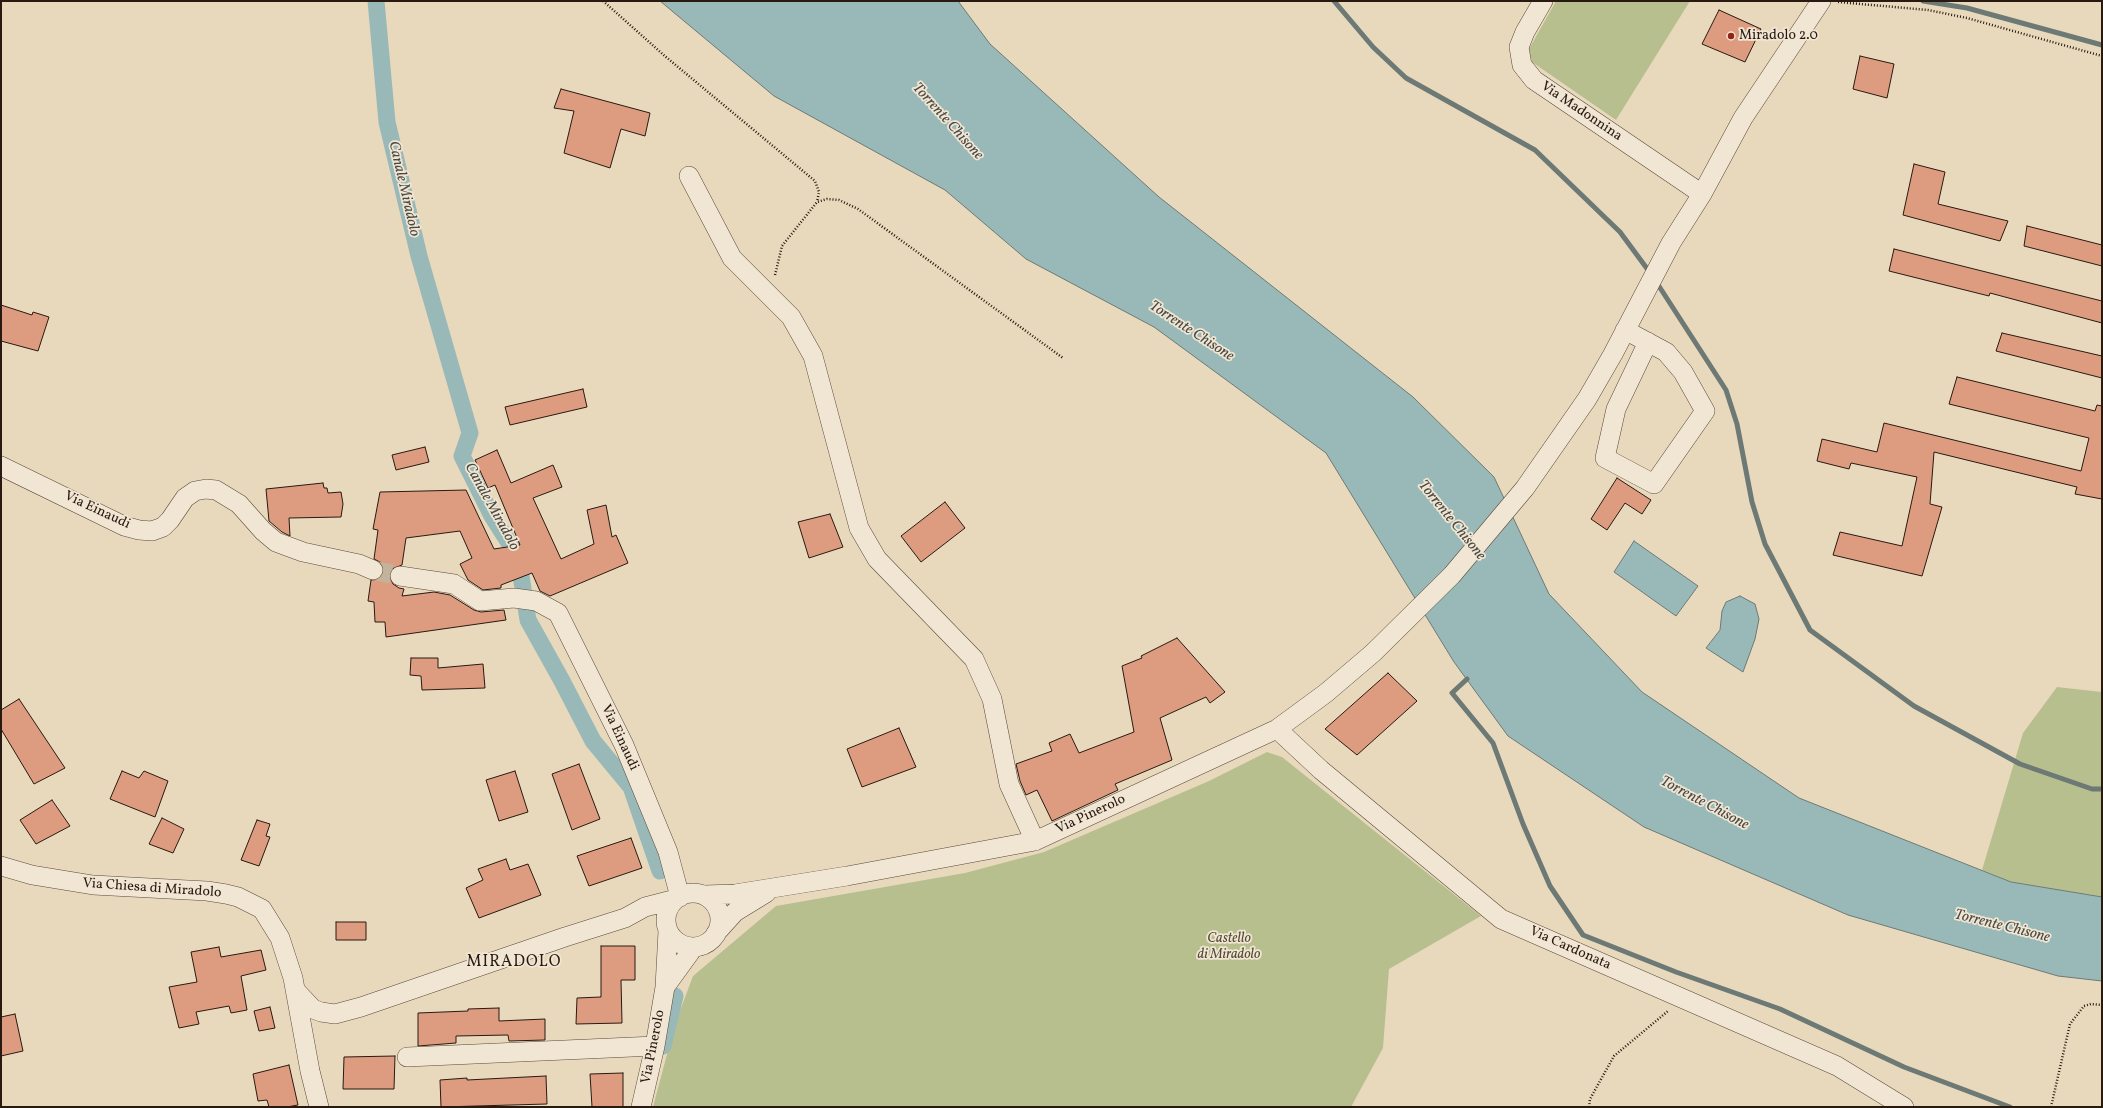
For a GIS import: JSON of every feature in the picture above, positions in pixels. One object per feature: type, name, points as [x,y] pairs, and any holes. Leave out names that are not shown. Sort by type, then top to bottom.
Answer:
[{"type":"street","name":"Via Madonnina","points":[[1543,1],[1525,32],[1519,47],[1522,65],[1534,80],[1702,194]]},
{"type":"street","name":"Via Pinerolo","points":[[704,895],[735,894],[774,888],[1035,841],[1276,729],[1326,693],[1373,653],[1452,575],[1525,488],[1586,399],[1636,313],[1671,244],[1702,194],[1743,118],[1821,1]]},
{"type":"street","points":[[689,176],[732,258],[791,317],[813,356],[859,528],[877,559],[974,659],[992,699],[1009,784],[1035,841]]},
{"type":"street","points":[[1626,330],[1648,342],[1666,352],[1683,372],[1705,411],[1654,484],[1605,458],[1616,409],[1648,342]]},
{"type":"street","name":"Via Einaudi","points":[[1,466],[124,526],[139,530],[152,531],[162,527],[170,520],[185,498],[195,491],[206,489],[216,490],[239,504],[263,532],[276,542],[289,548],[359,564],[373,570]]},
{"type":"street","name":"Via Einaudi","points":[[400,576],[454,584],[480,601],[522,598],[549,607],[558,613],[624,745],[668,852],[678,898]]},
{"type":"street","name":"Via Cardonata","points":[[1276,729],[1321,770],[1501,919],[1837,1066],[1904,1107]]},
{"type":"street","name":"Via Chiesa di Miradolo","points":[[1,866],[32,875],[80,884],[125,888],[206,891],[238,897],[262,909],[275,928],[286,956],[297,992],[310,1071],[319,1107]]},
{"type":"street","name":"Via Pinerolo","points":[[716,934],[735,912],[774,888]]},
{"type":"street","points":[[297,992],[313,1009],[335,1014],[564,936],[624,918],[645,907],[691,893],[704,895],[712,900],[717,908],[720,921],[716,934],[707,943],[694,947],[679,943],[667,928],[648,919],[624,918]]},
{"type":"street","points":[[667,928],[668,910],[678,898]]},
{"type":"street","name":"Via Pinerolo","points":[[641,1107],[655,1046],[665,987],[667,928]]},
{"type":"street","name":"Via Pinerolo","points":[[665,987],[694,947]]},
{"type":"street","points":[[407,1057],[655,1046]]},
{"type":"path","points":[[602,1],[666,57],[815,181],[819,192],[817,202],[782,246],[774,274],[776,281]]},
{"type":"path","points":[[1821,1],[1928,10],[1967,18],[2102,56]]},
{"type":"path","points":[[817,202],[827,199],[839,200],[858,209],[1063,358]]},
{"type":"path","points":[[1589,1107],[1590,1099],[1614,1056],[1682,998]]},
{"type":"path","points":[[2051,1107],[2070,1024],[2084,1006],[2091,1004],[2102,1005]]},
{"type":"green space","points":[[1556,1],[1690,1],[1616,120],[1532,62],[1529,49]]},
{"type":"green space","points":[[2057,687],[2102,692],[2102,897],[2011,882],[1982,870],[2023,733]]},
{"type":"green space","name":"Castello di Miradolo","points":[[1267,752],[1282,757],[1481,916],[1389,969],[1383,1048],[1351,1107],[653,1107],[675,1024],[693,976],[776,906],[965,873],[1044,852],[1209,781]]},
{"type":"water","name":"Torrente Chisone","points":[[660,1],[958,1],[990,44],[1159,197],[1413,397],[1494,477],[1549,594],[1642,692],[1799,798],[2011,882],[2102,897],[2102,981],[2058,976],[1848,915],[1644,827],[1508,736],[1454,662],[1326,453],[1154,327],[1026,259],[945,190],[774,96]]},
{"type":"water","points":[[1634,541],[1698,586],[1676,616],[1614,572]]},
{"type":"water","points":[[1740,596],[1755,604],[1759,619],[1755,639],[1743,672],[1706,648],[1720,630],[1722,611],[1726,602]]},
{"type":"building","name":"Miradolo 2.0","points":[[1719,10],[1761,29],[1745,62],[1702,44]]},
{"type":"building","points":[[1860,56],[1894,64],[1887,98],[1853,89]]},
{"type":"building","points":[[561,89],[650,113],[645,136],[621,129],[610,168],[564,153],[574,111],[554,108]]},
{"type":"building","points":[[1914,164],[1945,172],[1938,204],[2008,221],[2000,241],[1903,215]]},
{"type":"building","points":[[2027,226],[2102,245],[2102,266],[2024,246]]},
{"type":"building","points":[[1894,249],[2102,301],[2102,323],[1990,293],[1989,296],[1889,271]]},
{"type":"building","points":[[1,305],[32,315],[33,312],[49,317],[38,351],[1,341]]},
{"type":"building","points":[[2002,333],[2102,356],[2102,378],[1996,351]]},
{"type":"building","points":[[1957,377],[2095,411],[2097,405],[2102,406],[2102,499],[2075,494],[2077,487],[1934,452],[1930,504],[1942,507],[1922,576],[1833,555],[1840,532],[1902,546],[1917,477],[1851,463],[1849,469],[1817,461],[1822,439],[1877,452],[1884,423],[2081,471],[2089,438],[1949,404]]},
{"type":"building","points":[[583,389],[587,407],[510,425],[505,407]]},
{"type":"building","points":[[425,447],[429,462],[396,470],[392,455]]},
{"type":"building","points":[[497,450],[511,483],[553,465],[562,487],[533,498],[561,559],[594,544],[587,510],[606,505],[612,537],[616,535],[628,563],[550,596],[540,591],[532,573],[501,585],[501,588],[483,590],[468,580],[460,564],[472,558],[460,531],[406,538],[402,565],[392,569],[389,575],[393,584],[404,589],[402,596],[434,592],[450,595],[474,610],[481,612],[504,610],[506,620],[386,637],[385,622],[375,622],[374,602],[368,601],[371,580],[380,579],[384,569],[382,563],[374,559],[378,530],[373,529],[380,492],[466,490],[494,549],[520,545],[495,485],[488,488],[475,460]]},
{"type":"building","points":[[1617,478],[1651,500],[1642,514],[1625,503],[1607,530],[1591,519]]},
{"type":"building","points":[[323,483],[324,488],[327,488],[328,493],[341,492],[343,504],[341,517],[289,518],[290,536],[282,532],[269,521],[266,489]]},
{"type":"building","points":[[945,502],[965,528],[921,562],[901,536]]},
{"type":"building","points":[[830,514],[843,547],[809,558],[798,522]]},
{"type":"building","points":[[1177,638],[1225,692],[1210,703],[1206,697],[1160,718],[1172,760],[1115,784],[1118,790],[1052,821],[1037,790],[1026,795],[1020,781],[1016,764],[1052,751],[1049,743],[1070,734],[1079,753],[1134,732],[1122,666],[1142,658],[1141,656]]},
{"type":"building","points":[[411,658],[438,658],[438,668],[483,664],[485,688],[422,690],[421,676],[410,675]]},
{"type":"building","points":[[1388,673],[1417,701],[1357,755],[1325,729]]},
{"type":"building","points":[[19,699],[65,768],[34,784],[1,729],[1,710]]},
{"type":"building","points":[[899,728],[916,767],[862,787],[847,749]]},
{"type":"building","points":[[579,764],[600,819],[572,830],[552,774]]},
{"type":"building","points":[[122,771],[139,778],[144,771],[168,781],[155,817],[110,799]]},
{"type":"building","points":[[515,771],[528,812],[499,821],[486,780]]},
{"type":"building","points":[[52,800],[70,826],[36,844],[20,820]]},
{"type":"building","points":[[162,818],[184,829],[173,853],[149,844]]},
{"type":"building","points":[[257,820],[270,824],[266,836],[270,837],[259,866],[241,860]]},
{"type":"building","points":[[631,838],[642,868],[589,886],[577,856]]},
{"type":"building","points":[[506,859],[510,870],[528,864],[541,895],[479,918],[466,888],[483,880],[478,869]]},
{"type":"building","points":[[336,922],[366,922],[366,940],[336,940]]},
{"type":"building","points":[[601,946],[635,946],[635,980],[621,980],[622,1023],[576,1024],[577,998],[601,997]]},
{"type":"building","points":[[219,947],[221,957],[261,950],[266,970],[241,976],[247,1010],[231,1013],[229,1006],[196,1012],[199,1024],[179,1028],[169,987],[197,982],[191,952]]},
{"type":"building","points":[[270,1007],[275,1028],[259,1031],[254,1011]]},
{"type":"building","points":[[499,1008],[499,1021],[545,1019],[545,1040],[509,1041],[508,1035],[456,1036],[456,1043],[418,1046],[418,1013]]},
{"type":"building","points":[[15,1014],[23,1051],[1,1056],[1,1017]]},
{"type":"building","points":[[395,1056],[394,1089],[343,1089],[344,1057]]},
{"type":"building","points":[[289,1065],[298,1105],[287,1107],[269,1107],[267,1100],[258,1101],[253,1074]]},
{"type":"building","points":[[623,1073],[623,1107],[592,1107],[590,1074]]},
{"type":"building","points":[[546,1076],[547,1104],[441,1107],[440,1080]]},
{"type":"waterway","name":"Canale Miradolo","points":[[376,1],[387,122],[419,256],[470,433],[462,456],[492,516],[518,557],[528,620],[593,741],[631,787],[660,871]]},
{"type":"waterway","points":[[1334,1],[1373,47],[1406,78],[1535,150],[1620,232],[1651,274]]},
{"type":"waterway","points":[[1923,1],[1967,8],[2102,45]]},
{"type":"waterway","points":[[1655,280],[1726,390],[1737,424],[1752,502],[1765,544],[1810,630],[1914,706],[2020,764],[2092,789],[2102,789]]},
{"type":"waterway","points":[[1467,679],[1452,693],[1493,743],[1523,824],[1550,886],[1583,935],[1676,972],[1780,1009],[1904,1067],[2010,1107]]},
{"type":"waterway","name":"Canale Miradolo","points":[[663,1046],[675,996]]},
{"type":"tunnel","points":[[373,570],[400,576]]},
{"type":"place","name":"Miradolo 2.0","points":[[1731,36]]},
{"type":"district","name":"MIRADOLO","points":[[514,963]]}]
